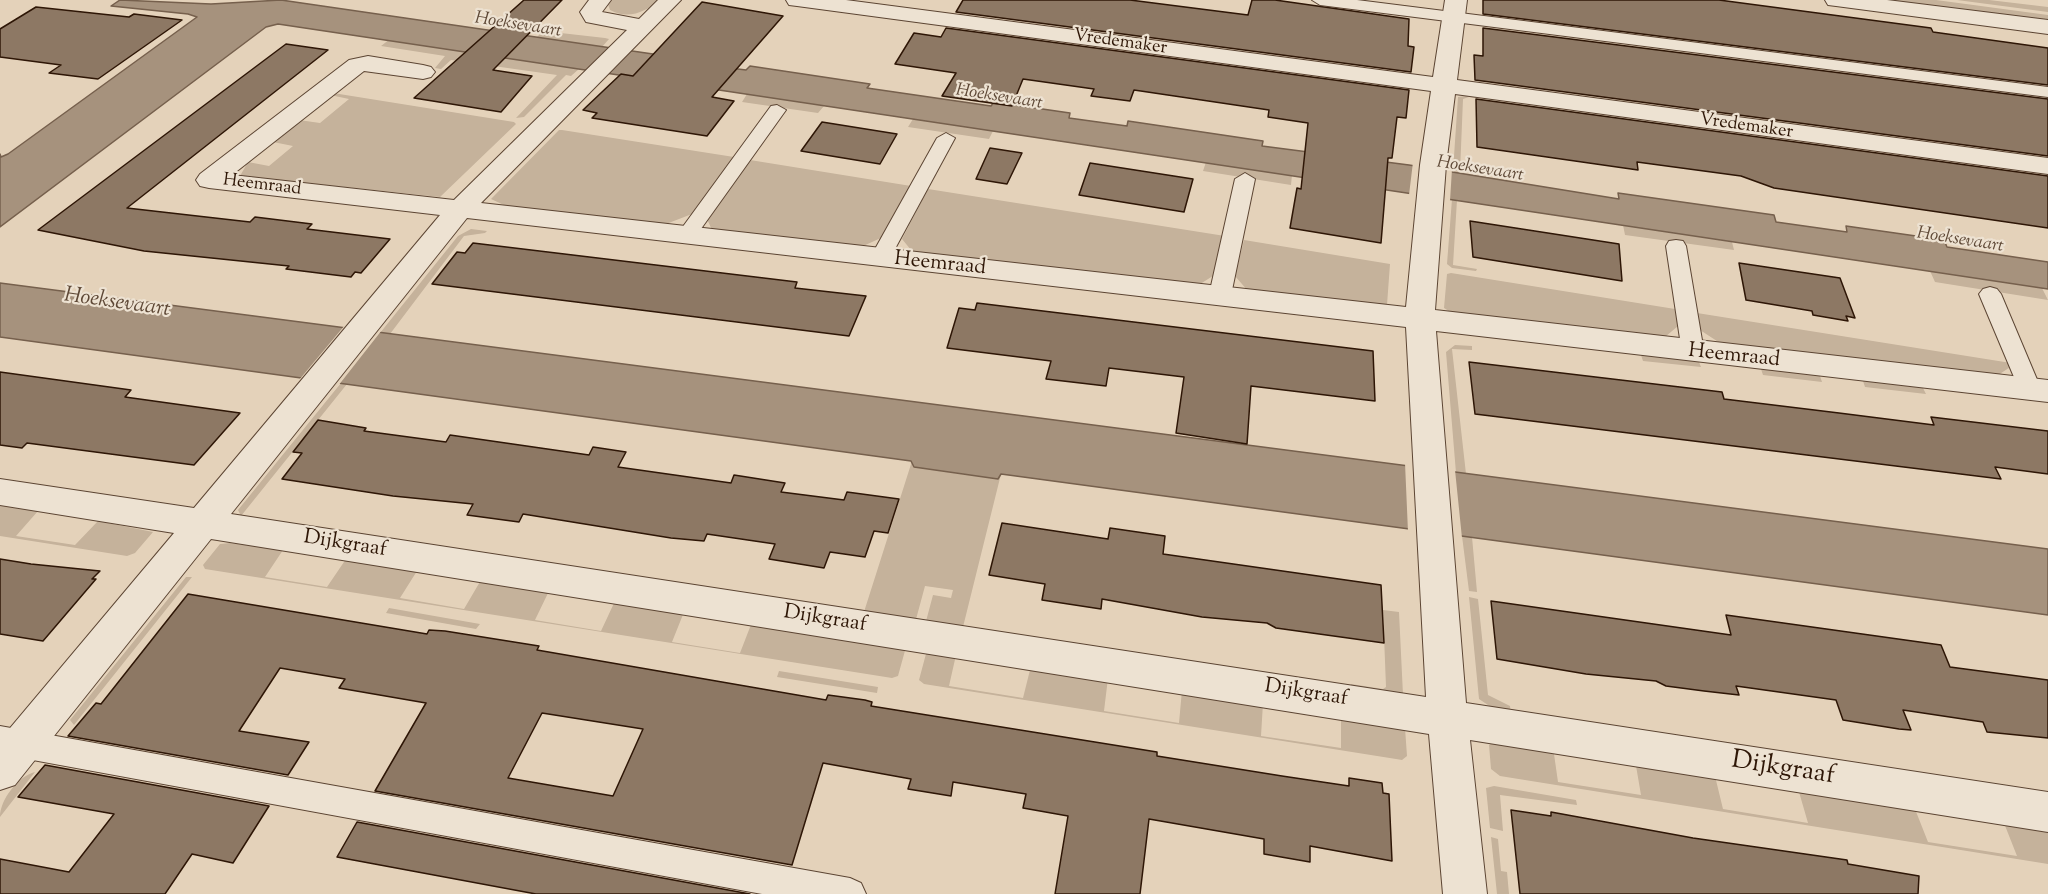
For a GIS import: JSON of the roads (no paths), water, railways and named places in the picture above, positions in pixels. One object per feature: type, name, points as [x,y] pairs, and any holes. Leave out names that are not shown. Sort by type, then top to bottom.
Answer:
[{"type":"street","points":[[600,0],[591,12],[594,16],[643,26]]},
{"type":"street","points":[[0,771],[11,742],[204,523],[459,210],[670,0]]},
{"type":"street","name":"Vredemaker","points":[[797,0],[2048,166]]},
{"type":"street","points":[[1836,0],[2048,27]]},
{"type":"street","points":[[1455,9],[1433,165],[1420,318],[1447,716],[1466,894]]},
{"type":"street","name":"Heemraad","points":[[423,72],[368,63],[357,65],[209,180],[2039,390]]},
{"type":"street","name":"Dijkgraaf","points":[[0,492],[1447,716],[2048,812]]},
{"type":"lane","points":[[1320,0],[1455,9],[2048,92]]},
{"type":"lane","points":[[686,236],[777,110]]},
{"type":"lane","points":[[880,258],[946,138]]},
{"type":"lane","points":[[1220,296],[1245,179]]},
{"type":"lane","points":[[1676,246],[1693,352]]},
{"type":"lane","points":[[1990,294],[2039,390]]},
{"type":"lane","points":[[11,742],[850,894]]},
{"type":"water","points":[[120,0],[211,4],[281,0],[708,62],[706,65],[746,70],[750,66],[870,84],[867,88],[991,106],[994,102],[1070,113],[1069,118],[1127,126],[1128,121],[1263,141],[1262,146],[1409,165],[1619,199],[1618,193],[1774,215],[1776,222],[1847,232],[1846,226],[1944,240],[1947,247],[2048,262],[2048,289],[278,24],[266,27],[0,227],[0,154],[1,157],[8,154],[197,17],[188,14],[111,6]]},
{"type":"water","name":"Hoeksevaart","points":[[0,283],[2048,549],[2048,615],[1001,474],[998,479],[914,467],[911,461],[0,337]]}]
